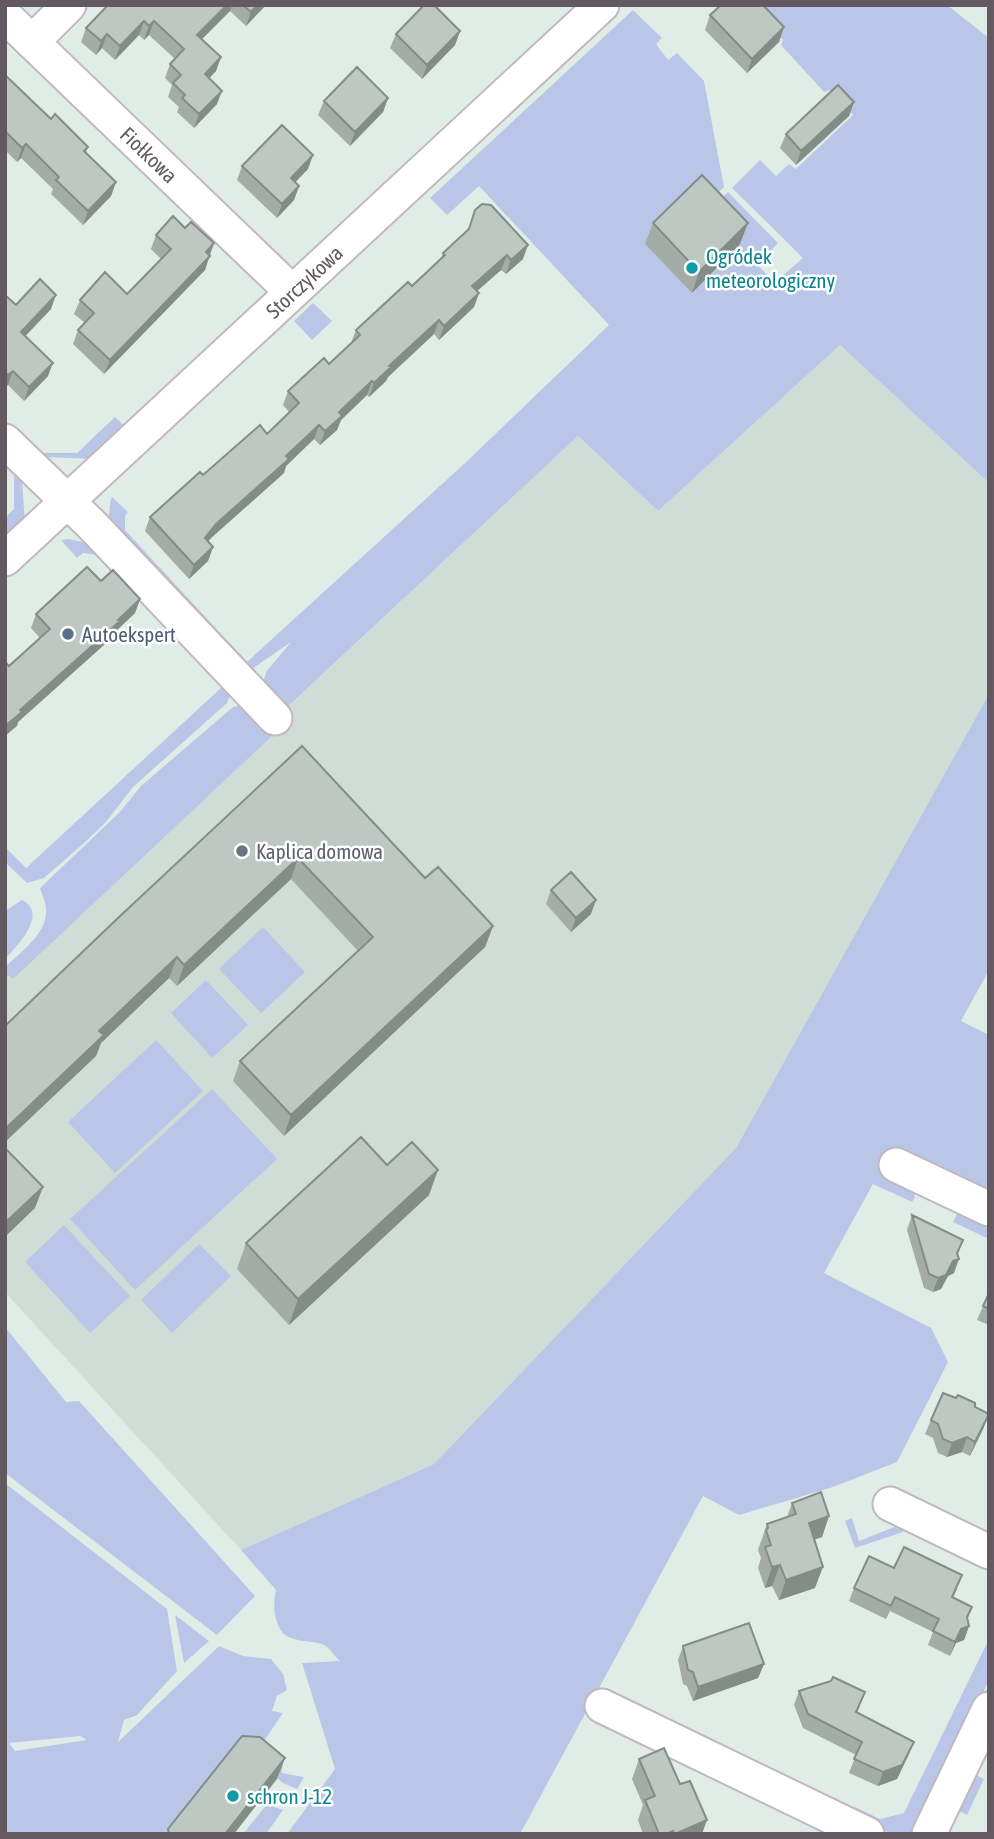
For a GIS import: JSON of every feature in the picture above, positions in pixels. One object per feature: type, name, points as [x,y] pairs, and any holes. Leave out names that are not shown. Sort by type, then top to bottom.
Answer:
[{"type":"street","points":[[32,42],[69,5]]},
{"type":"street","name":"Storczykowa","points":[[5,559],[602,5]]},
{"type":"street","name":"Fiołkowa","points":[[5,16],[292,292]]},
{"type":"street","points":[[5,441],[67,501],[275,718]]},
{"type":"street","points":[[896,1165],[989,1209]]},
{"type":"street","points":[[890,1504],[989,1552]]},
{"type":"street","points":[[603,1706],[867,1834]]},
{"type":"street","points":[[929,1834],[989,1709]]},
{"type":"shaded area","points":[[740,5],[947,5],[989,38],[989,483],[840,345],[658,511],[578,436],[283,711],[261,686],[267,671],[291,642],[249,671],[106,521],[112,497],[128,512],[125,516],[125,530],[247,662],[464,464],[609,325],[479,186],[447,215],[430,198],[633,10],[662,38],[656,44],[668,60],[677,53],[704,81],[724,187],[704,207],[709,211],[728,192],[778,243],[758,265],[774,283],[803,258],[732,188],[760,160],[776,176],[789,164],[796,169],[853,115],[829,90],[824,92],[781,45],[783,40],[752,8]]},
{"type":"shaded area","points":[[313,303],[332,321],[312,340],[294,321]]},
{"type":"shaded area","points":[[840,345],[989,483],[989,694],[736,1148],[434,1464],[241,1550],[5,1292],[5,971],[578,436],[658,511]]},
{"type":"shaded area","points":[[115,417],[127,429],[94,459],[46,457],[42,453],[77,453]]},
{"type":"shaded area","points":[[14,474],[22,481],[25,523],[5,543],[5,518],[14,509]]},
{"type":"shaded area","points":[[61,540],[83,542],[99,555],[83,553],[77,558]]},
{"type":"shaded area","points":[[226,681],[233,688],[227,703],[133,787],[106,822],[44,878],[27,883],[5,862],[5,847],[26,868]]},
{"type":"shaded area","points":[[989,694],[989,970],[961,1021],[989,1035],[989,1195],[892,1148],[880,1172],[912,1187],[915,1197],[912,1202],[873,1184],[824,1273],[931,1328],[948,1362],[897,1462],[833,1487],[739,1515],[703,1496],[520,1834],[287,1834],[335,1769],[302,1663],[340,1661],[324,1645],[285,1635],[276,1617],[276,1590],[241,1550],[434,1464],[736,1148]]},
{"type":"shaded area","points":[[246,704],[271,737],[13,979],[8,975],[5,978],[5,967],[32,942],[43,926],[46,909],[40,888],[120,812],[141,786],[233,707]]},
{"type":"shaded area","points":[[22,900],[30,906],[32,921],[23,938],[5,959],[5,911]]},
{"type":"shaded area","points":[[263,927],[305,972],[261,1013],[219,969]]},
{"type":"shaded area","points":[[206,980],[248,1025],[212,1058],[171,1013]]},
{"type":"shaded area","points":[[156,1040],[203,1091],[115,1173],[68,1122]]},
{"type":"shaded area","points":[[212,1089],[277,1159],[135,1290],[70,1219]]},
{"type":"shaded area","points":[[960,1208],[989,1223],[989,1239],[953,1222]]},
{"type":"shaded area","points":[[64,1225],[130,1296],[90,1333],[25,1262]]},
{"type":"shaded area","points":[[199,1244],[231,1276],[172,1333],[141,1300]]},
{"type":"shaded area","points":[[5,1327],[66,1402],[79,1401],[255,1596],[217,1635],[5,1473]]},
{"type":"shaded area","points":[[5,1483],[167,1609],[177,1671],[137,1715],[124,1720],[118,1742],[219,1646],[243,1656],[271,1659],[283,1674],[287,1690],[277,1696],[272,1711],[283,1713],[260,1747],[283,1760],[282,1773],[304,1777],[297,1789],[283,1783],[253,1758],[173,1834],[5,1834]],"holes":[[[80,1736],[87,1740],[15,1751],[9,1743]]]},
{"type":"shaded area","points":[[852,1518],[859,1541],[897,1526],[905,1526],[903,1532],[855,1548],[845,1521]]},
{"type":"shaded area","points":[[175,1615],[209,1641],[184,1663]]},
{"type":"shaded area","points":[[989,1639],[989,1680],[916,1834],[888,1834],[859,1819],[854,1811],[855,1807],[880,1819],[904,1813]]},
{"type":"shaded area","points":[[968,1771],[984,1779],[967,1815],[951,1806]]},
{"type":"shaded area","points":[[267,1804],[283,1810],[266,1834],[243,1834]]},
{"type":"building","points":[[108,5],[227,5],[197,35],[221,57],[205,74],[222,91],[199,114],[182,98],[185,95],[173,83],[181,75],[170,64],[184,49],[154,21],[149,26],[144,21],[120,46],[107,34],[101,41],[86,28]]},
{"type":"building","points":[[243,5],[257,5],[251,12]]},
{"type":"building","points":[[424,5],[434,5],[460,31],[427,65],[396,34]]},
{"type":"building","points":[[721,5],[763,5],[784,27],[752,59],[710,15]]},
{"type":"building","points":[[357,67],[388,98],[355,132],[324,101]]},
{"type":"building","points":[[5,75],[51,119],[55,114],[88,147],[84,151],[116,182],[88,211],[56,180],[59,177],[26,144],[22,148],[5,132]]},
{"type":"building","points":[[838,85],[854,102],[801,151],[786,134]]},
{"type":"building","points":[[282,125],[313,155],[291,178],[299,186],[282,204],[242,166]]},
{"type":"building","name":"Ogródek meteorologiczny","points":[[702,175],[748,223],[699,272],[653,223]]},
{"type":"building","points":[[482,204],[491,205],[528,245],[511,260],[507,255],[472,286],[479,293],[444,326],[439,320],[374,383],[372,381],[339,412],[342,416],[325,431],[319,425],[286,456],[289,459],[216,524],[205,538],[213,547],[194,565],[150,517],[200,472],[203,475],[260,425],[267,434],[299,403],[288,391],[324,358],[329,364],[360,335],[356,330],[408,282],[412,286],[445,255],[443,253],[469,229],[475,210]]},
{"type":"building","points":[[173,216],[185,228],[191,222],[214,243],[206,252],[210,256],[110,360],[78,330],[94,313],[80,300],[105,272],[127,294],[171,249],[156,235]]},
{"type":"building","points":[[40,279],[56,295],[21,332],[53,363],[29,387],[13,371],[8,375],[5,372],[5,295],[16,305]]},
{"type":"building","points":[[87,567],[101,581],[113,570],[140,599],[118,620],[120,621],[5,726],[5,662],[9,666],[50,629],[36,614]]},
{"type":"building","points":[[302,746],[425,878],[438,867],[493,926],[291,1115],[240,1061],[373,937],[298,858],[184,965],[177,957],[99,1031],[104,1035],[5,1129],[5,1026]]},
{"type":"building","points":[[571,872],[596,900],[576,918],[551,890]]},
{"type":"building","points":[[361,1137],[387,1165],[412,1142],[438,1170],[298,1299],[246,1243]]},
{"type":"building","points":[[5,1148],[43,1187],[7,1221],[5,1219]]},
{"type":"building","points":[[912,1215],[963,1240],[957,1253],[959,1259],[953,1261],[946,1275],[938,1278],[929,1274]]},
{"type":"building","points":[[989,1293],[989,1309],[983,1306]]},
{"type":"building","points":[[943,1393],[956,1398],[958,1395],[989,1414],[975,1442],[967,1437],[952,1443],[943,1439],[938,1424],[931,1420]]},
{"type":"building","points":[[821,1492],[829,1516],[809,1523],[823,1567],[786,1580],[780,1565],[772,1567],[765,1547],[771,1545],[766,1530],[767,1524],[796,1514],[792,1503]]},
{"type":"building","points":[[904,1547],[962,1575],[952,1597],[972,1607],[967,1617],[969,1626],[961,1629],[955,1642],[933,1631],[939,1619],[895,1597],[891,1606],[854,1588],[869,1556],[894,1568]]},
{"type":"building","points":[[749,1623],[764,1664],[698,1687],[693,1672],[688,1670],[683,1646]]},
{"type":"building","points":[[833,1677],[865,1692],[856,1712],[914,1742],[902,1765],[883,1772],[854,1759],[862,1742],[808,1714],[799,1691],[831,1681]]},
{"type":"building","name":"schron J-12","points":[[242,1736],[260,1737],[285,1758],[225,1834],[169,1834],[168,1829]]},
{"type":"building","points":[[664,1748],[680,1784],[690,1781],[707,1820],[675,1834],[673,1831],[659,1834],[645,1800],[655,1796],[639,1759]]},
{"type":"place","name":"Ogródek meteorologiczny","points":[[692,268]]},
{"type":"place","name":"Autoekspert","points":[[68,634]]},
{"type":"place","name":"Kaplica domowa","points":[[242,851]]},
{"type":"place","name":"schron J-12","points":[[233,1796]]}]
